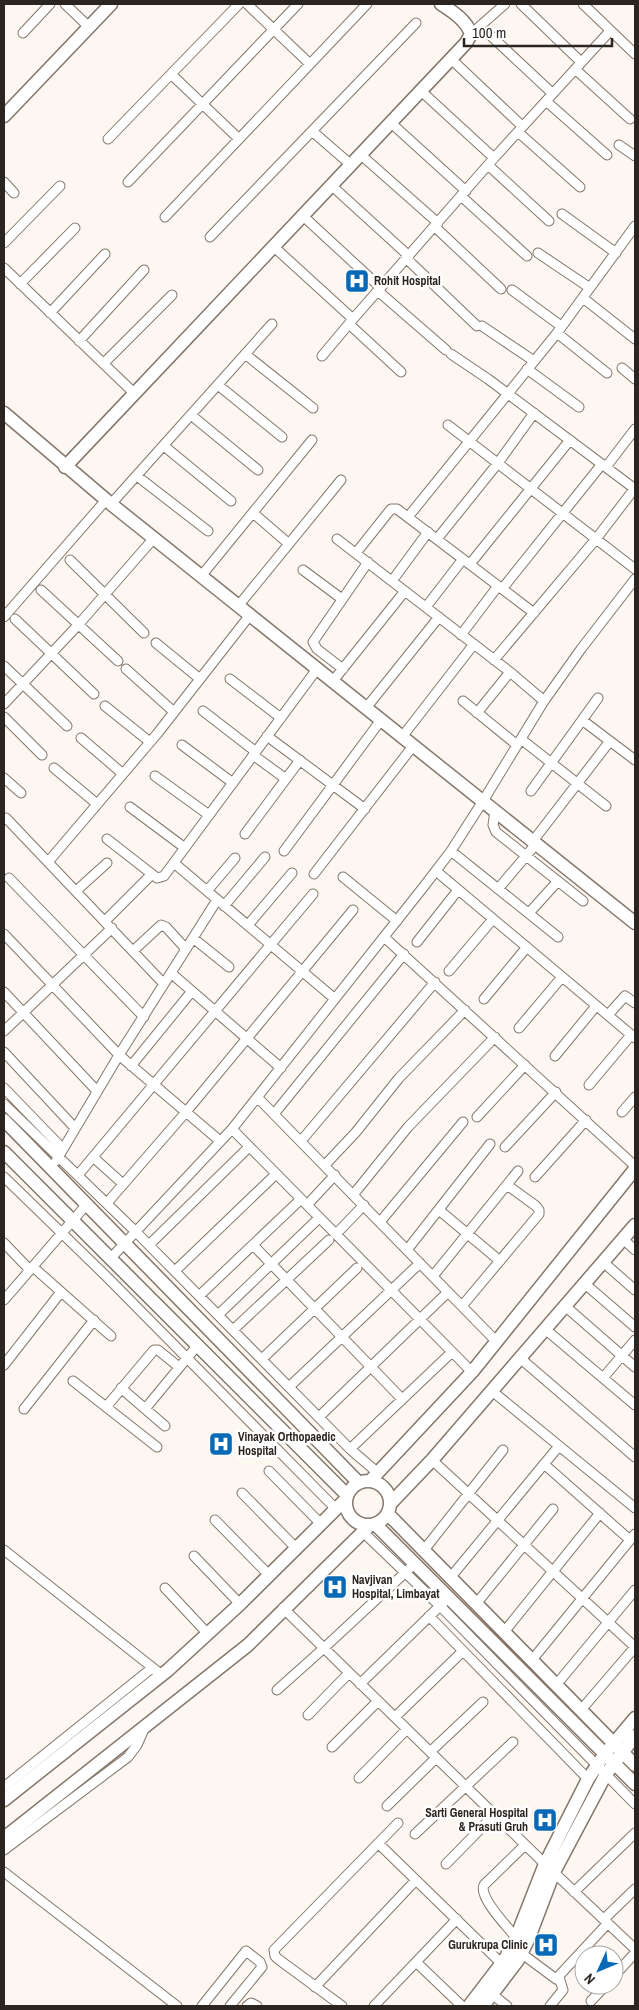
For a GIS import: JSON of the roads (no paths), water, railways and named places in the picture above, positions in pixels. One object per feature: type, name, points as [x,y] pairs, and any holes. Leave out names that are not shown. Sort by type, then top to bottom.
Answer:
[{"type":"street","points":[[22,33],[50,4]]},
{"type":"street","points":[[65,4],[89,27]]},
{"type":"street","points":[[4,116],[111,4]]},
{"type":"street","points":[[108,139],[239,4]]},
{"type":"street","points":[[247,4],[310,64]]},
{"type":"street","points":[[128,182],[298,4]]},
{"type":"street","points":[[165,217],[367,4]]},
{"type":"street","points":[[441,4],[464,22],[471,34]]},
{"type":"street","points":[[65,467],[466,43],[471,34],[505,4]]},
{"type":"street","points":[[521,4],[630,119]]},
{"type":"street","points":[[583,4],[635,54]]},
{"type":"street","points":[[210,237],[416,23]]},
{"type":"street","points":[[322,356],[491,161],[610,31]]},
{"type":"street","points":[[489,34],[607,155]]},
{"type":"street","points":[[450,58],[580,187]]},
{"type":"street","points":[[170,74],[239,139]]},
{"type":"street","points":[[420,90],[549,221]]},
{"type":"street","points":[[390,122],[527,256]]},
{"type":"street","points":[[312,131],[350,164]]},
{"type":"street","points":[[619,144],[635,156]]},
{"type":"street","points":[[360,154],[501,289]]},
{"type":"street","points":[[4,182],[14,193]]},
{"type":"street","points":[[331,185],[480,326],[534,361]]},
{"type":"street","points":[[4,243],[60,186]]},
{"type":"street","points":[[562,214],[616,254]]},
{"type":"street","points":[[302,215],[379,290],[448,352],[507,393],[635,489],[596,539],[494,660]]},
{"type":"street","points":[[408,517],[559,329],[635,226]]},
{"type":"street","points":[[20,284],[75,228]]},
{"type":"street","points":[[273,246],[401,372]]},
{"type":"street","points":[[538,252],[590,288]]},
{"type":"street","points":[[50,313],[105,254]]},
{"type":"street","points":[[4,268],[134,393]]},
{"type":"street","points":[[79,341],[144,270]]},
{"type":"street","points":[[512,290],[607,372]]},
{"type":"street","points":[[104,363],[172,295]]},
{"type":"street","points":[[583,298],[635,339]]},
{"type":"street","points":[[4,617],[109,502],[137,476],[272,324]]},
{"type":"street","points":[[245,354],[312,408]]},
{"type":"street","points":[[622,368],[635,379]]},
{"type":"street","points":[[527,369],[579,407]]},
{"type":"street","points":[[218,385],[282,438]]},
{"type":"street","points":[[4,413],[65,467],[635,923]]},
{"type":"street","points":[[437,539],[498,463],[534,413]]},
{"type":"street","points":[[191,415],[258,470]]},
{"type":"street","points":[[448,425],[635,569]]},
{"type":"street","points":[[462,635],[562,513],[635,429]]},
{"type":"street","points":[[202,575],[312,440]]},
{"type":"street","points":[[426,607],[570,440]]},
{"type":"street","points":[[164,446],[231,501]]},
{"type":"street","points":[[137,476],[208,532]]},
{"type":"street","points":[[239,605],[341,480]]},
{"type":"street","points":[[356,552],[391,509],[397,508],[534,613]]},
{"type":"street","points":[[253,514],[289,544]]},
{"type":"street","points":[[392,581],[428,532]]},
{"type":"street","points":[[4,704],[51,655],[154,538]]},
{"type":"street","points":[[337,539],[510,672],[544,701]]},
{"type":"street","points":[[70,560],[144,633]]},
{"type":"street","points":[[343,669],[317,649],[313,642],[368,562]]},
{"type":"street","points":[[303,570],[342,599]]},
{"type":"street","points":[[110,1259],[232,1129],[436,871],[483,801],[544,701],[635,579]]},
{"type":"street","points":[[41,590],[118,661]]},
{"type":"street","points":[[333,682],[406,591]]},
{"type":"street","points":[[48,862],[150,742],[250,615]]},
{"type":"street","points":[[366,708],[439,618]]},
{"type":"street","points":[[15,619],[94,694]]},
{"type":"street","points":[[156,643],[200,679]]},
{"type":"street","points":[[402,737],[474,644]]},
{"type":"street","points":[[4,666],[67,726]]},
{"type":"street","points":[[126,669],[174,712]]},
{"type":"street","points":[[107,839],[157,878],[160,878],[174,863],[317,669]]},
{"type":"street","points":[[477,713],[510,672]]},
{"type":"street","points":[[230,679],[281,718]]},
{"type":"street","points":[[531,791],[598,698]]},
{"type":"street","points":[[463,702],[519,742],[552,762],[606,806]]},
{"type":"street","points":[[105,706],[150,742]]},
{"type":"street","points":[[203,711],[286,779]]},
{"type":"street","points":[[4,718],[42,755]]},
{"type":"street","points":[[284,851],[381,720]]},
{"type":"street","points":[[582,720],[635,760]]},
{"type":"street","points":[[267,736],[365,809]]},
{"type":"street","points":[[81,738],[123,774]]},
{"type":"street","points":[[498,889],[526,856],[577,782],[610,741]]},
{"type":"street","points":[[182,746],[232,783]]},
{"type":"street","points":[[314,874],[413,746]]},
{"type":"street","points":[[245,834],[300,760]]},
{"type":"street","points":[[54,768],[97,804]]},
{"type":"street","points":[[155,776],[209,815]]},
{"type":"street","points":[[4,778],[21,793]]},
{"type":"street","points":[[130,807],[185,848]]},
{"type":"street","points":[[495,811],[493,825],[496,832],[583,900]]},
{"type":"street","points":[[6,818],[164,984]]},
{"type":"street","points":[[451,851],[558,937]]},
{"type":"street","points":[[55,1163],[119,1055],[193,938],[221,902],[265,857]]},
{"type":"street","points":[[208,891],[235,858]]},
{"type":"street","points":[[76,891],[107,863]]},
{"type":"street","points":[[174,863],[335,999]]},
{"type":"street","points":[[436,871],[633,1037],[589,1085]]},
{"type":"street","points":[[248,926],[292,873]]},
{"type":"street","points":[[4,1032],[83,955],[152,874]]},
{"type":"street","points":[[343,877],[397,921]]},
{"type":"street","points":[[10,878],[144,1017]]},
{"type":"street","points":[[529,913],[558,881]]},
{"type":"street","points":[[416,942],[458,890]]},
{"type":"street","points":[[78,1175],[313,894]]},
{"type":"street","points":[[107,1203],[186,1112],[353,910]]},
{"type":"street","points":[[449,971],[493,919]]},
{"type":"street","points":[[133,951],[161,925],[166,927],[186,949]]},
{"type":"street","points":[[4,934],[119,1055],[220,1141]]},
{"type":"street","points":[[4,1787],[208,1634],[336,1509],[353,1487],[369,1479],[472,1372],[635,1168],[556,1092],[384,937]]},
{"type":"street","points":[[193,938],[229,968]]},
{"type":"street","points":[[484,999],[527,947]]},
{"type":"street","points":[[274,1114],[404,954]]},
{"type":"street","points":[[171,973],[281,1068]]},
{"type":"street","points":[[519,1028],[562,977]]},
{"type":"street","points":[[301,1141],[435,982]]},
{"type":"street","points":[[132,1066],[192,990]]},
{"type":"street","points":[[4,992],[97,1092]]},
{"type":"street","points":[[608,1015],[625,996],[635,1003]]},
{"type":"street","points":[[555,1056],[596,1006]]},
{"type":"street","points":[[325,1165],[356,1132],[399,1078],[465,1010]]},
{"type":"street","points":[[354,1195],[408,1127],[495,1038]]},
{"type":"street","points":[[4,1052],[75,1128]]},
{"type":"street","points":[[477,1116],[525,1065]]},
{"type":"street","points":[[4,1088],[63,1149]]},
{"type":"street","points":[[505,1147],[556,1092]]},
{"type":"street","points":[[622,1112],[635,1097]]},
{"type":"street","points":[[258,1098],[496,1341]]},
{"type":"street","points":[[4,1104],[55,1163],[87,1204],[369,1479],[383,1487],[388,1493],[389,1509],[424,1550],[635,1765]]},
{"type":"street","points":[[4,1120],[55,1163],[78,1175],[107,1203],[350,1449],[369,1479]]},
{"type":"street","points":[[535,1177],[586,1120]]},
{"type":"street","points":[[380,1222],[462,1122]]},
{"type":"street","points":[[232,1129],[319,1218],[332,1237],[390,1290],[472,1372]]},
{"type":"street","points":[[407,1250],[490,1144]]},
{"type":"street","points":[[149,1245],[249,1147]]},
{"type":"street","points":[[4,1152],[347,1497],[347,1508],[352,1518],[369,1527],[444,1602],[635,1784]]},
{"type":"street","points":[[93,1157],[123,1184]]},
{"type":"street","points":[[433,1276],[518,1171]]},
{"type":"street","points":[[175,1271],[276,1174]]},
{"type":"street","points":[[199,1296],[253,1245],[335,1175]]},
{"type":"street","points":[[4,1177],[187,1357],[336,1509]]},
{"type":"street","points":[[462,1306],[539,1214],[539,1210],[507,1185]]},
{"type":"street","points":[[4,1300],[87,1204]]},
{"type":"street","points":[[233,1330],[364,1205]]},
{"type":"street","points":[[439,1210],[500,1261]]},
{"type":"street","points":[[218,1315],[319,1218]]},
{"type":"street","points":[[4,1838],[248,1645],[283,1608],[369,1527],[383,1520],[389,1509],[635,1224]]},
{"type":"street","points":[[623,1239],[635,1250]]},
{"type":"street","points":[[4,1243],[31,1269],[61,1292],[111,1336]]},
{"type":"street","points":[[253,1245],[402,1399]]},
{"type":"street","points":[[603,1262],[635,1290]]},
{"type":"street","points":[[289,1387],[420,1263]]},
{"type":"street","points":[[262,1359],[357,1268]]},
{"type":"street","points":[[584,1284],[635,1327]]},
{"type":"street","points":[[4,1365],[61,1292]]},
{"type":"street","points":[[319,1417],[448,1292]]},
{"type":"street","points":[[565,1306],[635,1367]]},
{"type":"street","points":[[24,1409],[94,1320]]},
{"type":"street","points":[[545,1330],[635,1405]]},
{"type":"street","points":[[603,1378],[635,1340]]},
{"type":"street","points":[[145,1408],[197,1346]]},
{"type":"street","points":[[106,1407],[154,1350],[158,1350],[179,1367]]},
{"type":"street","points":[[350,1449],[452,1352]]},
{"type":"street","points":[[520,1358],[635,1457]]},
{"type":"street","points":[[73,1381],[158,1448]]},
{"type":"street","points":[[121,1388],[165,1426]]},
{"type":"street","points":[[492,1391],[635,1508]]},
{"type":"street","points":[[450,1578],[559,1446]]},
{"type":"street","points":[[424,1550],[503,1450]]},
{"type":"street","points":[[432,1460],[635,1647],[581,1710]]},
{"type":"street","points":[[532,1660],[633,1537],[600,1513],[544,1464]]},
{"type":"street","points":[[269,1471],[321,1524]]},
{"type":"street","points":[[242,1493],[296,1548]]},
{"type":"street","points":[[476,1604],[553,1509]]},
{"type":"street","points":[[504,1632],[600,1513]]},
{"type":"street","points":[[215,1520],[269,1575]]},
{"type":"street","points":[[4,1550],[157,1671]]},
{"type":"street","points":[[194,1556],[240,1604]]},
{"type":"street","points":[[277,1690],[410,1568]]},
{"type":"street","points":[[166,1588],[208,1634]]},
{"type":"street","points":[[556,1685],[635,1590]]},
{"type":"street","points":[[360,1684],[444,1602]]},
{"type":"street","points":[[444,1602],[635,1804]]},
{"type":"street","points":[[283,1608],[525,1845],[635,1948],[624,1963]]},
{"type":"street","points":[[429,1616],[588,1779]]},
{"type":"street","points":[[395,1718],[463,1651]]},
{"type":"street","points":[[4,1800],[157,1671]]},
{"type":"street","points":[[308,1715],[349,1673]]},
{"type":"street","points":[[332,1747],[378,1702]]},
{"type":"street","points":[[387,1806],[483,1702]]},
{"type":"street","points":[[549,1868],[601,1770],[618,1747],[635,1718]]},
{"type":"street","points":[[4,1850],[128,1757],[137,1745],[145,1727]]},
{"type":"street","points":[[360,1778],[407,1729]]},
{"type":"street","points":[[618,1747],[635,1736]]},
{"type":"street","points":[[416,1834],[513,1742]]},
{"type":"street","points":[[483,2006],[507,1976],[521,1946],[549,1868],[588,1779],[601,1770]]},
{"type":"street","points":[[446,1864],[494,1815]]},
{"type":"street","points":[[342,2006],[274,1956],[274,1950],[398,1823]]},
{"type":"street","points":[[574,1892],[635,1833]]},
{"type":"street","points":[[378,1843],[502,1964]]},
{"type":"street","points":[[525,1845],[482,1889],[484,1898],[521,1946],[554,1979],[559,1977],[635,1889]]},
{"type":"street","points":[[4,1872],[177,2006]]},
{"type":"street","points":[[315,1987],[416,1880]]},
{"type":"street","points":[[380,2004],[416,1962],[457,1919]]},
{"type":"street","points":[[469,2006],[502,1964],[521,1946]]},
{"type":"street","points":[[202,2006],[246,1951],[260,1962],[262,1967],[230,2006]]},
{"type":"street","points":[[416,1962],[462,2006]]},
{"type":"street","points":[[550,2006],[563,1990],[559,1977]]},
{"type":"street","points":[[493,1995],[507,2006]]},
{"type":"street","points":[[591,2001],[597,1995]]},
{"type":"street","points":[[248,2006],[251,2003],[257,2006]]},
{"type":"place","name":"Rohit Hospital","points":[[357,281]]},
{"type":"place","name":"Vinayak Orthopaedic Hospital","points":[[221,1444]]},
{"type":"place","name":"Navjivan Hospital, Limbayat","points":[[335,1587]]},
{"type":"place","name":"Sarti General Hospital & Prasuti Gruh","points":[[545,1820]]},
{"type":"place","name":"Gurukrupa Clinic","points":[[546,1945]]}]
